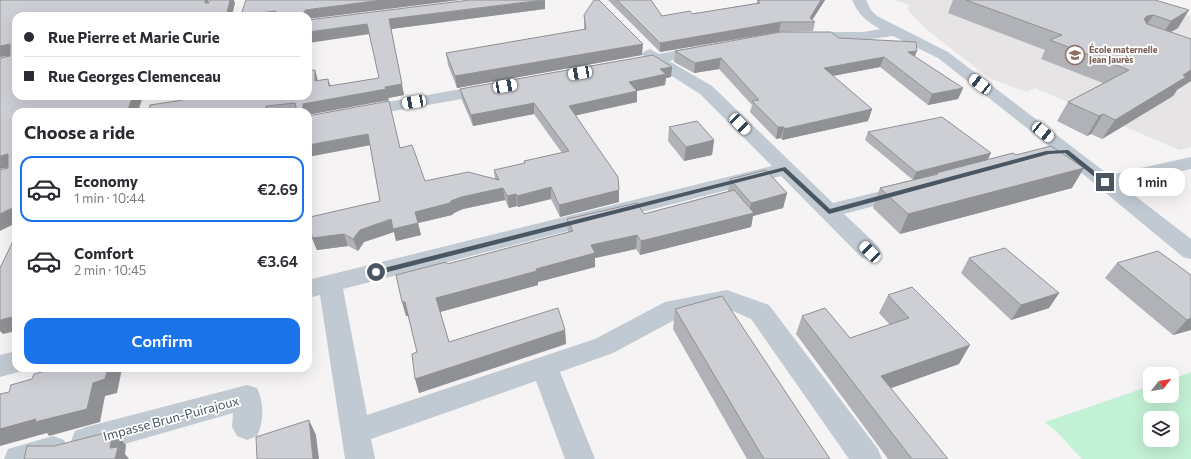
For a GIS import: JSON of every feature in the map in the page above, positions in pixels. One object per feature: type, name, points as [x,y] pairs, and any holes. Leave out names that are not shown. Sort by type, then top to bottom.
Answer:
[{"type":"street","points":[[859,0],[865,12],[872,19],[942,55],[1066,151],[1191,251]]},
{"type":"street","points":[[792,36],[864,36],[894,31]]},
{"type":"street","points":[[640,43],[656,59],[706,90],[870,252]]},
{"type":"street","points":[[618,66],[717,48]]},
{"type":"street","points":[[312,120],[501,87]]},
{"type":"street","points":[[1041,154],[1066,151]]},
{"type":"street","points":[[1105,182],[1191,163]]},
{"type":"street","points":[[785,169],[319,287],[358,445],[544,366],[604,346],[674,309],[727,299],[760,312],[867,459]]},
{"type":"street","points":[[829,212],[920,187]]},
{"type":"street","points":[[0,366],[12,363]]},
{"type":"street","points":[[544,366],[580,459]]},
{"type":"street","name":"Impasse Brun-Puirajoux","points":[[19,459],[247,397],[247,427]]},
{"type":"shaded area","name":"École maternelle Jean Jaurès","points":[[894,0],[1142,0],[1191,16],[1191,147],[1179,150],[1035,88],[1027,92],[989,78],[931,33],[907,9],[910,5]]},
{"type":"green space","points":[[1191,372],[1191,459],[1082,459],[1057,432],[1045,422],[1143,388],[1143,403],[1179,403],[1179,376]]},
{"type":"building","points":[[0,0],[205,0],[205,3],[209,3],[209,0],[230,0],[227,12],[12,12],[12,100],[132,100],[128,108],[12,108],[12,208],[0,214],[0,170],[8,168],[8,154],[0,156],[0,58],[10,56],[10,44],[0,46]]},
{"type":"building","points":[[246,0],[382,0],[305,10],[305,12],[242,12]]},
{"type":"building","points":[[470,0],[543,0],[389,19],[402,84],[385,87],[386,89],[303,104],[303,108],[296,108],[295,103],[266,106],[266,108],[150,108],[150,105],[183,100],[312,100],[312,70],[315,70],[315,81],[328,79],[329,86],[379,78],[367,24],[312,31],[312,20]]},
{"type":"building","points":[[594,0],[599,0],[643,44],[455,76],[446,53],[586,29],[584,15]]},
{"type":"building","points":[[617,0],[651,0],[662,16],[690,11],[692,14],[760,3],[757,1],[761,0],[821,0],[810,18],[815,22],[781,22],[660,43]]},
{"type":"building","points":[[966,0],[1155,0],[1189,10],[1171,21],[1153,15],[1147,16],[1144,19],[1147,24],[1191,39],[1191,70],[1183,75],[1186,77],[1115,120],[1103,114],[1099,116],[1068,102],[1129,70],[1050,40],[1062,35]]},
{"type":"building","points":[[781,32],[831,32],[839,38],[916,42],[917,51],[908,52],[963,88],[932,94],[884,57],[824,68],[872,109],[784,129],[784,127],[778,127],[752,101],[759,100],[721,58],[695,63],[675,51]]},
{"type":"building","points":[[653,55],[672,67],[660,69],[666,74],[629,82],[637,91],[569,106],[618,177],[619,190],[559,205],[551,187],[517,196],[516,194],[507,196],[503,188],[461,197],[451,201],[450,203],[415,212],[418,223],[393,229],[391,219],[360,230],[353,239],[344,234],[312,238],[312,217],[380,201],[368,134],[312,144],[312,115],[389,101],[400,148],[412,145],[425,181],[468,172],[499,180],[494,170],[525,163],[524,161],[569,151],[534,103],[471,115],[460,89]]},
{"type":"building","points":[[942,117],[991,153],[916,172],[868,132]]},
{"type":"building","points":[[697,121],[714,140],[686,147],[669,127]]},
{"type":"building","points":[[1051,146],[1084,168],[908,214],[880,188],[938,174],[936,173],[1013,153],[1016,155]]},
{"type":"building","points":[[766,170],[787,193],[751,203],[730,179]]},
{"type":"building","points":[[734,190],[754,213],[641,241],[637,235],[591,245],[595,253],[536,269],[537,271],[436,298],[449,342],[558,308],[565,330],[415,379],[412,354],[417,352],[405,302],[402,302],[396,275],[446,262],[447,264],[573,231],[567,219],[637,203],[644,214]]},
{"type":"building","points":[[12,243],[12,317],[0,320],[0,268]]},
{"type":"building","points":[[1005,248],[1059,293],[1021,305],[969,258]]},
{"type":"building","points":[[1158,251],[1191,275],[1191,318],[1187,320],[1117,263]]},
{"type":"building","points":[[912,287],[970,345],[881,376],[948,459],[912,459],[802,316],[825,308],[850,338],[909,318],[888,295]]},
{"type":"building","points":[[722,296],[830,459],[764,459],[675,309]]},
{"type":"building","points":[[42,372],[107,372],[105,379],[93,383],[87,409],[35,422],[36,419],[0,429],[0,394],[9,392],[11,385],[32,379],[34,374]]},
{"type":"building","points":[[309,420],[313,459],[257,459],[256,437]]},
{"type":"building","points":[[113,431],[110,448],[118,447],[115,459],[24,459],[27,446],[54,446]]},
{"type":"place","name":"École maternelle Jean Jaurès","points":[[1075,55]]},
{"type":"route","points":[[376,272],[785,169],[829,212],[1048,152],[1066,151],[1105,182]]}]
